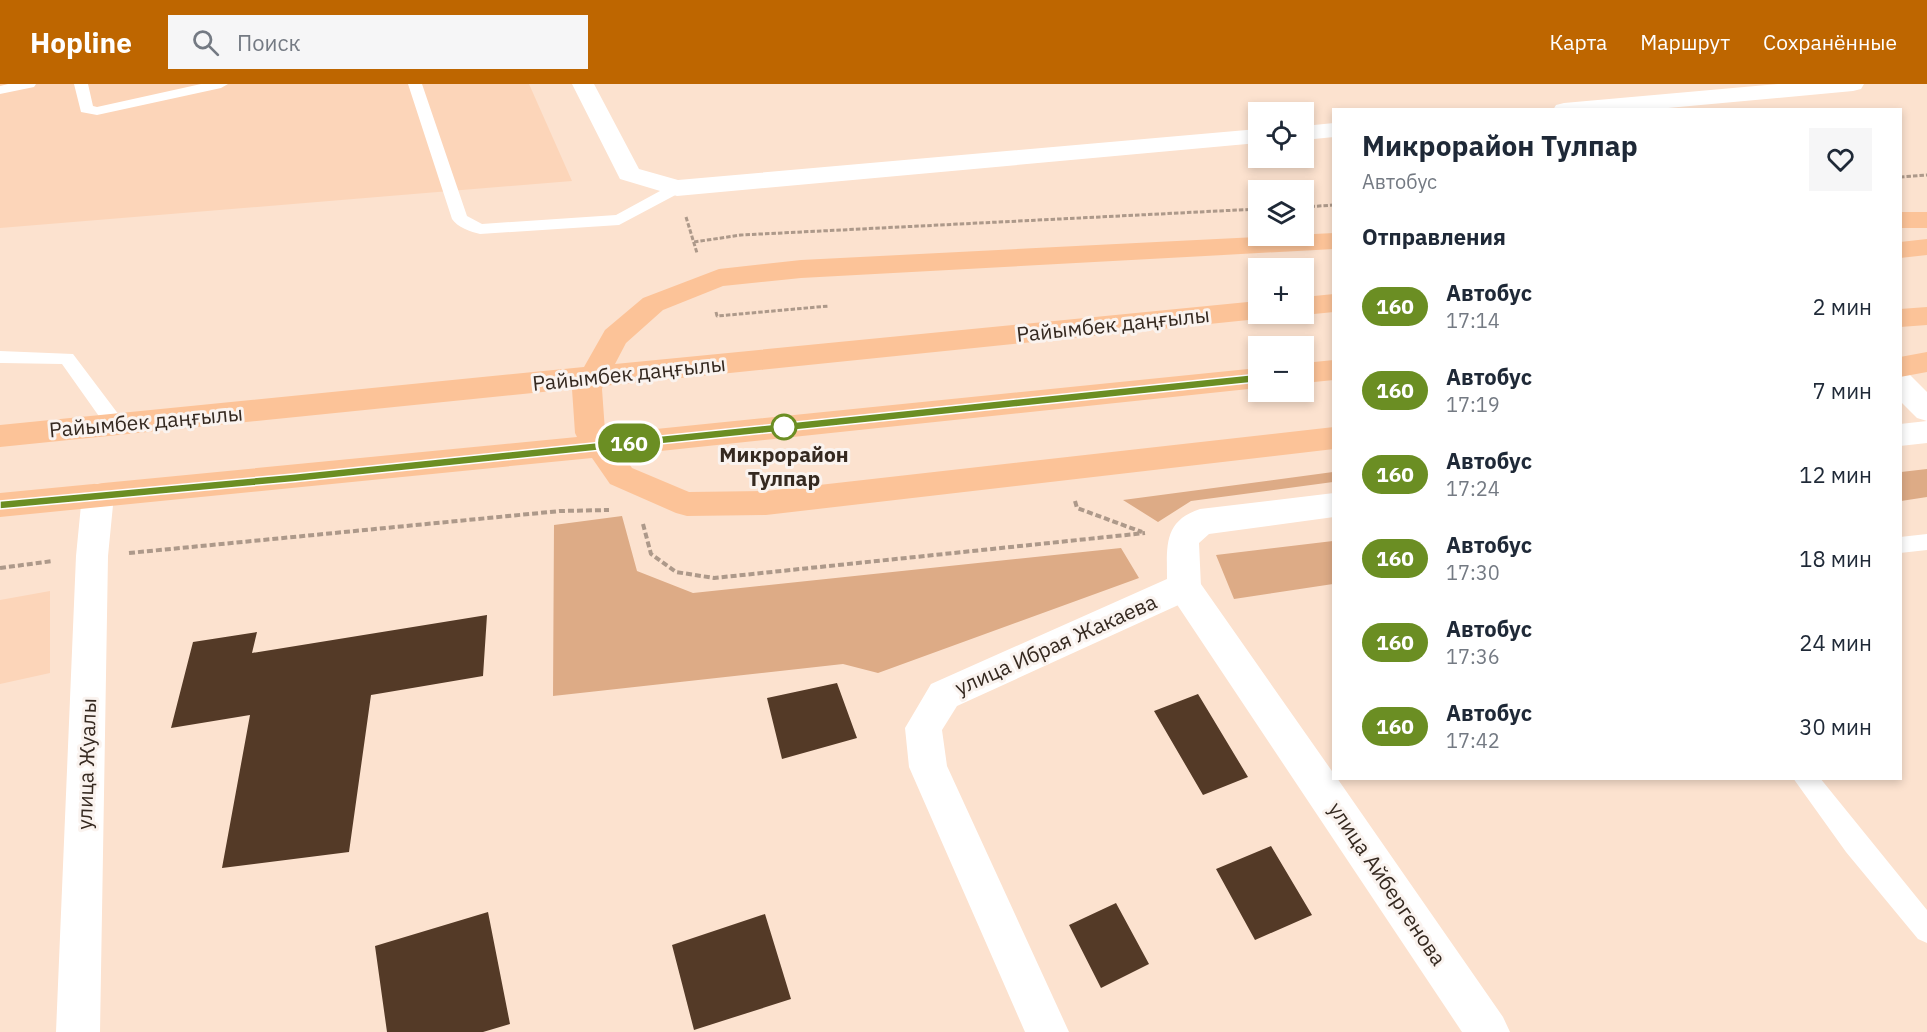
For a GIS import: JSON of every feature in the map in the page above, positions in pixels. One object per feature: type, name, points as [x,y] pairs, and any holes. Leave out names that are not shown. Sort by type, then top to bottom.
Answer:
[{"type":"highway","points":[[1902,220],[1927,220]]},
{"type":"highway","points":[[1332,241],[801,268],[719,278],[653,304],[615,337],[587,389],[590,433],[621,476],[687,504],[766,503],[1332,438]]},
{"type":"highway","points":[[1902,250],[1927,247]]},
{"type":"highway","points":[[1314,305],[1332,303]]},
{"type":"highway","name":"Райымбек даңғылы","points":[[0,436],[1248,311]]},
{"type":"highway","points":[[1902,318],[1927,316]]},
{"type":"highway","points":[[1902,367],[1927,362]]},
{"type":"highway","points":[[1314,372],[1332,370]]},
{"type":"highway","points":[[0,505],[317,475],[1248,379]]},
{"type":"street","points":[[583,84],[629,174],[677,188],[1248,137]]},
{"type":"street","points":[[1586,108],[1853,84]]},
{"type":"street","points":[[1314,131],[1332,130]]},
{"type":"street","points":[[1902,384],[1927,410]]},
{"type":"street","points":[[1902,435],[1927,432]]},
{"type":"street","name":"улица Жуалы","points":[[78,1032],[92,620],[92,556],[98,495]]},
{"type":"street","points":[[1184,587],[1183,539],[1200,522],[1332,505]]},
{"type":"street","name":"улица Ибрая Жакаева","points":[[1047,1032],[928,767],[923,728],[944,695],[1184,587]]},
{"type":"street","name":"улица Айбергенова","points":[[1184,587],[1488,1032]]},
{"type":"lane","points":[[0,90],[29,84]]},
{"type":"lane","points":[[81,84],[86,109],[97,111],[221,84]]},
{"type":"lane","points":[[415,84],[460,219],[480,229],[619,220],[677,188]]},
{"type":"lane","points":[[2,357],[67,358],[115,424]]},
{"type":"lane","points":[[1902,545],[1927,542]]},
{"type":"lane","points":[[1807,780],[1927,930]]},
{"type":"path","points":[[1902,177],[1927,175]]},
{"type":"path","points":[[1314,206],[1332,205]]},
{"type":"path","points":[[694,242],[741,235],[1248,210]]},
{"type":"path","points":[[717,316],[829,306]]},
{"type":"path","points":[[0,568],[92,556],[560,511],[617,510]]},
{"type":"path","points":[[642,520],[651,554],[676,572],[714,578],[1145,533]]},
{"type":"shaded area","points":[[0,84],[529,84],[572,181],[0,228]]},
{"type":"shaded area","points":[[1927,469],[1927,497],[1902,501],[1902,472]]},
{"type":"shaded area","points":[[1332,472],[1332,482],[1191,501],[1158,522],[1123,500]]},
{"type":"shaded area","points":[[622,516],[637,571],[693,593],[1121,548],[1139,578],[878,673],[843,664],[553,696],[554,525]]},
{"type":"shaded area","points":[[1332,541],[1332,584],[1234,599],[1216,555]]},
{"type":"shaded area","points":[[50,591],[50,673],[0,684],[0,600]]},
{"type":"building","points":[[487,615],[483,676],[371,695],[349,852],[222,868],[250,715],[171,728],[193,642],[257,632],[252,653]]},
{"type":"building","points":[[837,683],[857,738],[782,759],[767,698]]},
{"type":"building","points":[[1198,694],[1248,777],[1203,795],[1154,711]]},
{"type":"building","points":[[1271,846],[1312,915],[1255,940],[1216,869]]},
{"type":"building","points":[[1116,903],[1149,964],[1101,988],[1069,925]]},
{"type":"building","points":[[488,912],[510,1024],[483,1032],[387,1032],[375,946]]},
{"type":"building","points":[[765,914],[791,999],[694,1030],[672,945]]},
{"type":"bus line","name":"160","points":[[0,505],[293,478],[1248,379]]},
{"type":"place","name":"Микрорайон Тулпар","points":[[784,427]]}]
